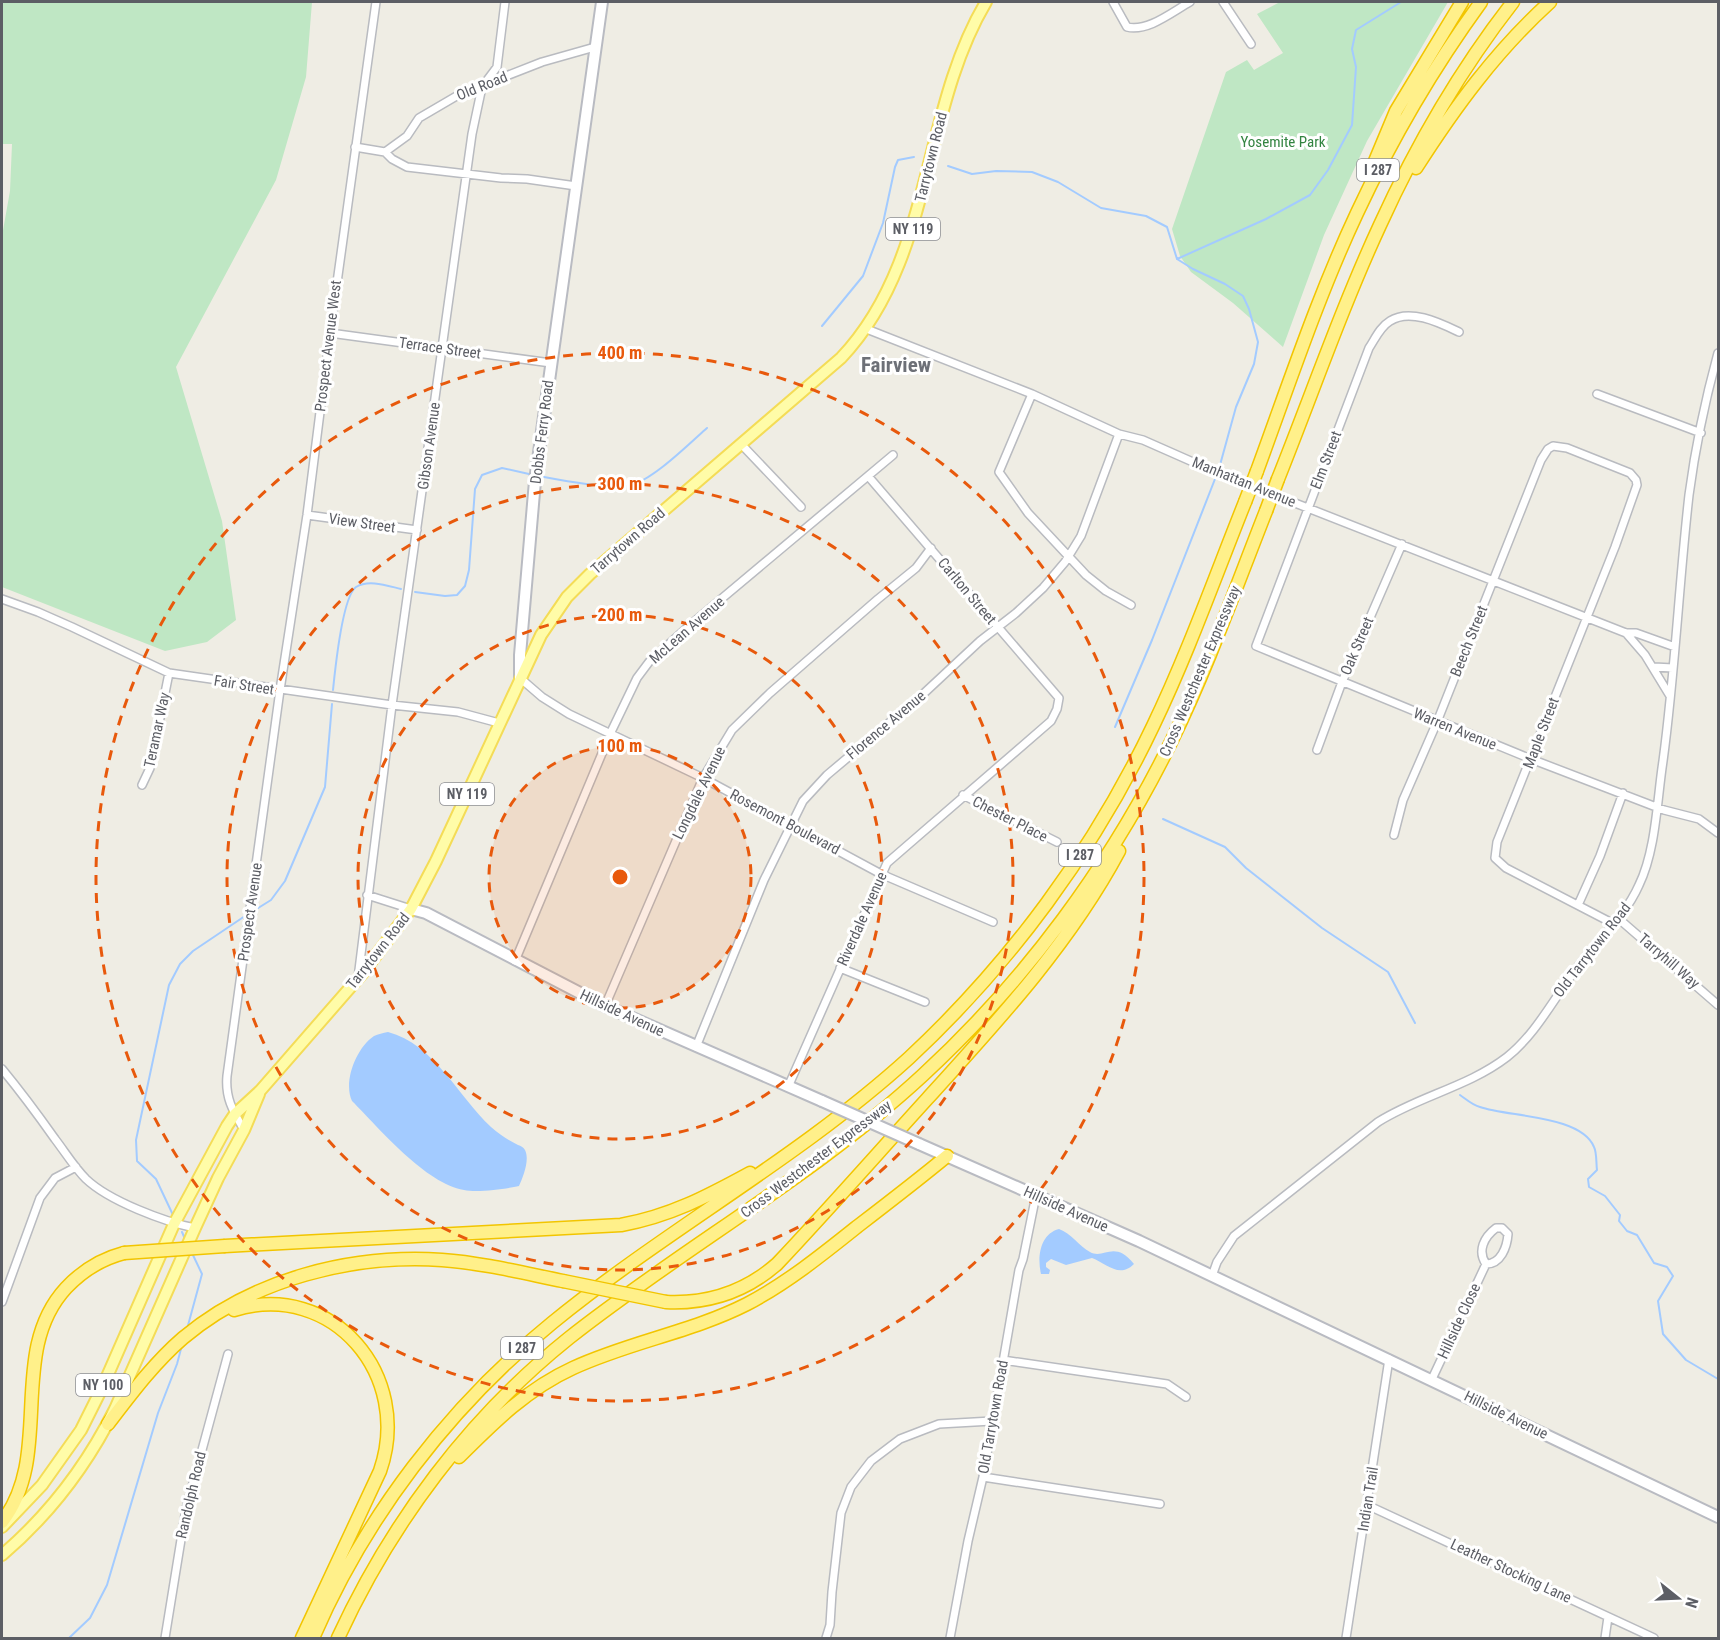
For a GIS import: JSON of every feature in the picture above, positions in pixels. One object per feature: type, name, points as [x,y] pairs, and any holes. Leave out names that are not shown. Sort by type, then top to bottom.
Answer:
[{"type":"highway","points":[[1356,214],[1391,121],[1462,2]]},
{"type":"highway","name":"Cross Westchester Expressway","points":[[313,1638],[346,1570],[386,1505],[438,1436],[482,1388],[528,1343],[579,1302],[813,1136],[887,1077],[955,1012],[1017,941],[1073,865],[1122,786],[1160,711],[1245,502],[1356,214],[1415,101],[1481,2]]},
{"type":"highway","name":"Cross Westchester Expressway","points":[[338,1638],[377,1563],[417,1501],[476,1427],[543,1360],[618,1301],[852,1135],[902,1094],[949,1051],[1014,980],[1074,904],[1116,842],[1158,768],[1198,681],[1380,225],[1407,169],[1443,104],[1513,2]]},
{"type":"highway","points":[[1380,225],[1441,128],[1469,89],[1498,54],[1550,2]]},
{"type":"highway","points":[[108,1424],[158,1363],[193,1330],[231,1306],[280,1284],[323,1270],[369,1262],[405,1259],[444,1260],[666,1302],[704,1301],[732,1292],[758,1279],[785,1255],[968,1054],[1044,963],[1101,882],[1132,825],[1158,768]]},
{"type":"highway","points":[[2,1522],[17,1498],[26,1467],[35,1353],[44,1322],[54,1302],[75,1279],[101,1261],[124,1253],[584,1228],[638,1222],[691,1205],[813,1136]]},
{"type":"highway","points":[[417,1501],[495,1421],[533,1390],[589,1361],[713,1319],[762,1295],[804,1269],[947,1156]]},
{"type":"highway","points":[[193,1330],[213,1318],[237,1309],[265,1305],[293,1307],[319,1316],[344,1332],[366,1355],[380,1380],[388,1410],[389,1426],[385,1455],[380,1471],[302,1638]]},
{"type":"main road","name":"Dobbs Ferry Road","points":[[520,678],[535,481],[602,2]]},
{"type":"main road","name":"Tarrytown Road","points":[[2,1527],[42,1485],[81,1430],[102,1388],[174,1224],[206,1162],[235,1114],[260,1091],[358,979],[411,909],[436,861],[520,678],[541,635],[557,610],[573,591],[841,358],[864,328],[888,289],[908,245],[949,91],[972,30],[986,2]]},
{"type":"main road","name":"Hillside Avenue","points":[[411,909],[426,914],[604,1006],[1036,1195],[1432,1379],[1719,1517]]},
{"type":"main road","name":"Tarrytown Road","points":[[2,1555],[55,1502],[84,1465],[108,1424],[195,1228],[244,1130],[260,1091]]},
{"type":"street","name":"Prospect Avenue West","points":[[280,690],[307,515],[376,2]]},
{"type":"street","name":"Gibson Avenue","points":[[358,979],[392,705],[472,134],[479,97],[484,84],[497,67],[505,2]]},
{"type":"street","points":[[1115,5],[1127,27],[1137,28],[1150,24],[1190,2]]},
{"type":"street","points":[[1223,2],[1251,45]]},
{"type":"street","name":"Old Road","points":[[385,152],[407,136],[419,118],[442,103],[542,62],[596,46]]},
{"type":"street","points":[[355,147],[385,152],[392,159],[407,167],[576,186]]},
{"type":"street","name":"Elm Street","points":[[1256,646],[1369,348],[1390,320],[1407,316],[1438,322],[1459,332]]},
{"type":"street","name":"Manhattan Avenue","points":[[864,328],[1032,394],[1119,434],[1143,440],[1211,470],[1626,633],[1636,633],[1674,647]]},
{"type":"street","name":"Terrace Street","points":[[330,333],[551,363]]},
{"type":"street","name":"Old Tarrytown Road","points":[[1212,1276],[1217,1262],[1234,1236],[1378,1122],[1394,1112],[1481,1075],[1507,1056],[1528,1035],[1581,962],[1632,900],[1646,867],[1656,807],[1673,668],[1689,493],[1719,353]]},
{"type":"street","points":[[1597,393],[1701,433]]},
{"type":"street","points":[[1032,394],[999,472],[1028,513],[1086,575],[1106,591],[1131,604]]},
{"type":"street","name":"Florence Avenue","points":[[696,1047],[764,880],[803,801],[827,775],[1043,588],[1065,562],[1081,536],[1119,434]]},
{"type":"street","points":[[741,444],[801,507]]},
{"type":"street","name":"Maple Street","points":[[1548,449],[1553,446],[1567,448],[1630,473],[1636,480],[1633,498],[1497,842],[1495,858],[1506,868],[1578,905],[1617,921]]},
{"type":"street","name":"Beech Street","points":[[1394,835],[1403,800],[1437,722],[1541,460],[1548,449]]},
{"type":"street","name":"McLean Avenue","points":[[515,961],[629,691],[649,662],[688,626],[892,455]]},
{"type":"street","name":"Carlton Street","points":[[868,476],[1059,698],[1057,709]]},
{"type":"street","name":"View Street","points":[[307,515],[417,530]]},
{"type":"street","name":"Oak Street","points":[[1317,750],[1342,682],[1402,544]]},
{"type":"street","name":"Longdale Avenue","points":[[604,1006],[703,778],[732,730],[806,662],[916,568],[931,548]]},
{"type":"street","name":"Fair Street","points":[[2,599],[72,627],[169,673],[280,690],[458,712],[499,723]]},
{"type":"street","name":"Manhattan Avenue","points":[[1626,633],[1654,667],[1670,696]]},
{"type":"street","name":"Warren Avenue","points":[[1256,646],[1437,722],[1656,807]]},
{"type":"street","points":[[1654,667],[1673,668]]},
{"type":"street","name":"Teramar Way","points":[[142,785],[150,768],[169,673]]},
{"type":"street","name":"Rosemont Boulevard","points":[[520,678],[542,697],[569,714],[611,732],[703,778],[881,874],[993,922]]},
{"type":"street","name":"Prospect Avenue","points":[[244,1130],[226,1093],[227,1076],[280,690]]},
{"type":"street","name":"Riverdale Avenue","points":[[788,1087],[887,862],[1051,721],[1057,709]]},
{"type":"street","points":[[1578,905],[1600,856],[1623,793]]},
{"type":"street","name":"Chester Place","points":[[963,795],[1057,842]]},
{"type":"street","points":[[1656,807],[1699,819],[1719,833]]},
{"type":"street","points":[[367,896],[411,909]]},
{"type":"street","name":"Tarryhill Way","points":[[1617,921],[1719,1005]]},
{"type":"street","points":[[840,968],[926,1002]]},
{"type":"street","points":[[2,1069],[86,1179],[101,1190],[174,1224],[195,1228]]},
{"type":"street","points":[[2,1302],[40,1198],[55,1178],[76,1167]]},
{"type":"street","name":"Old Tarrytown Road","points":[[950,1638],[968,1541],[983,1477],[1019,1270],[1036,1195]]},
{"type":"street","name":"Hillside Close","points":[[1496,1227],[1502,1228],[1508,1234],[1505,1248],[1496,1261],[1485,1264],[1481,1257],[1485,1239],[1496,1227]]},
{"type":"street","name":"Hillside Close","points":[[1432,1379],[1485,1264]]},
{"type":"street","name":"Randolph Road","points":[[165,1638],[186,1509],[228,1354]]},
{"type":"street","name":"Indian Trail","points":[[1346,1638],[1389,1359]]},
{"type":"street","points":[[1003,1360],[1167,1384],[1186,1398]]},
{"type":"street","points":[[826,1638],[830,1625],[841,1513],[851,1487],[864,1470],[871,1461],[900,1439],[939,1424],[992,1421]]},
{"type":"street","points":[[983,1477],[1160,1504]]},
{"type":"street","name":"Leather Stocking Lane","points":[[1367,1504],[1654,1638]]},
{"type":"street","points":[[1605,1638],[1608,1617]]},
{"type":"green space","points":[[2,2],[312,2],[306,77],[276,180],[176,367],[222,521],[236,620],[207,642],[165,651],[2,587],[2,236],[10,191],[12,144],[2,144]]},
{"type":"green space","name":"Yosemite Park","points":[[1280,2],[1448,2],[1367,141],[1324,235],[1283,347],[1233,303],[1191,272],[1180,256],[1172,229],[1226,72],[1247,60],[1254,70],[1283,53],[1257,14]]},
{"type":"water","points":[[388,1032],[404,1038],[432,1059],[491,1127],[524,1149],[526,1163],[519,1186],[476,1191],[449,1186],[404,1153],[352,1101],[350,1075],[357,1057],[374,1036]]},
{"type":"water","points":[[1059,1229],[1090,1252],[1100,1254],[1115,1251],[1127,1257],[1134,1264],[1118,1270],[1092,1258],[1066,1265],[1051,1259],[1046,1263],[1046,1267],[1050,1270],[1049,1274],[1041,1274],[1039,1260],[1041,1247],[1048,1236]]},
{"type":"waterway","points":[[1177,259],[1266,219],[1310,195],[1328,170],[1352,125],[1356,67],[1352,49],[1356,30],[1401,2]]},
{"type":"waterway","points":[[822,326],[863,276],[883,223],[898,160],[914,157]]},
{"type":"waterway","points":[[948,166],[972,174],[996,171],[1032,172],[1058,182],[1101,208],[1146,216],[1167,227],[1177,259],[1243,296],[1258,342],[1254,364],[1236,407],[1220,465]]},
{"type":"waterway","points":[[544,477],[598,486],[628,486],[648,478],[707,428]]},
{"type":"waterway","points":[[415,592],[445,596],[457,595],[465,586],[469,570],[475,489],[482,475],[502,468],[529,474]]},
{"type":"waterway","points":[[1115,727],[1215,479]]},
{"type":"waterway","points":[[333,690],[340,635],[351,594],[356,587],[367,584],[401,589]]},
{"type":"waterway","points":[[255,910],[271,900],[285,881],[325,787],[332,704]]},
{"type":"waterway","points":[[1163,819],[1225,847],[1246,868],[1322,928],[1388,972],[1415,1023]]},
{"type":"waterway","points":[[173,1215],[156,1179],[137,1161],[136,1140],[169,985],[180,964],[193,951],[245,916]]},
{"type":"waterway","points":[[1460,1095],[1477,1106],[1560,1123],[1587,1137],[1595,1149],[1597,1170],[1588,1179],[1589,1187],[1605,1196],[1620,1215],[1619,1221],[1627,1231],[1637,1235],[1654,1263],[1667,1267],[1673,1276],[1658,1301],[1663,1334],[1686,1360],[1718,1379]]},
{"type":"waterway","points":[[182,1232],[185,1239]]},
{"type":"waterway","points":[[187,1329],[202,1274],[192,1253]]},
{"type":"waterway","points":[[69,1638],[90,1618],[107,1585],[158,1413],[182,1345]]},
{"type":"district","name":"Fairview","points":[[896,365]]}]
